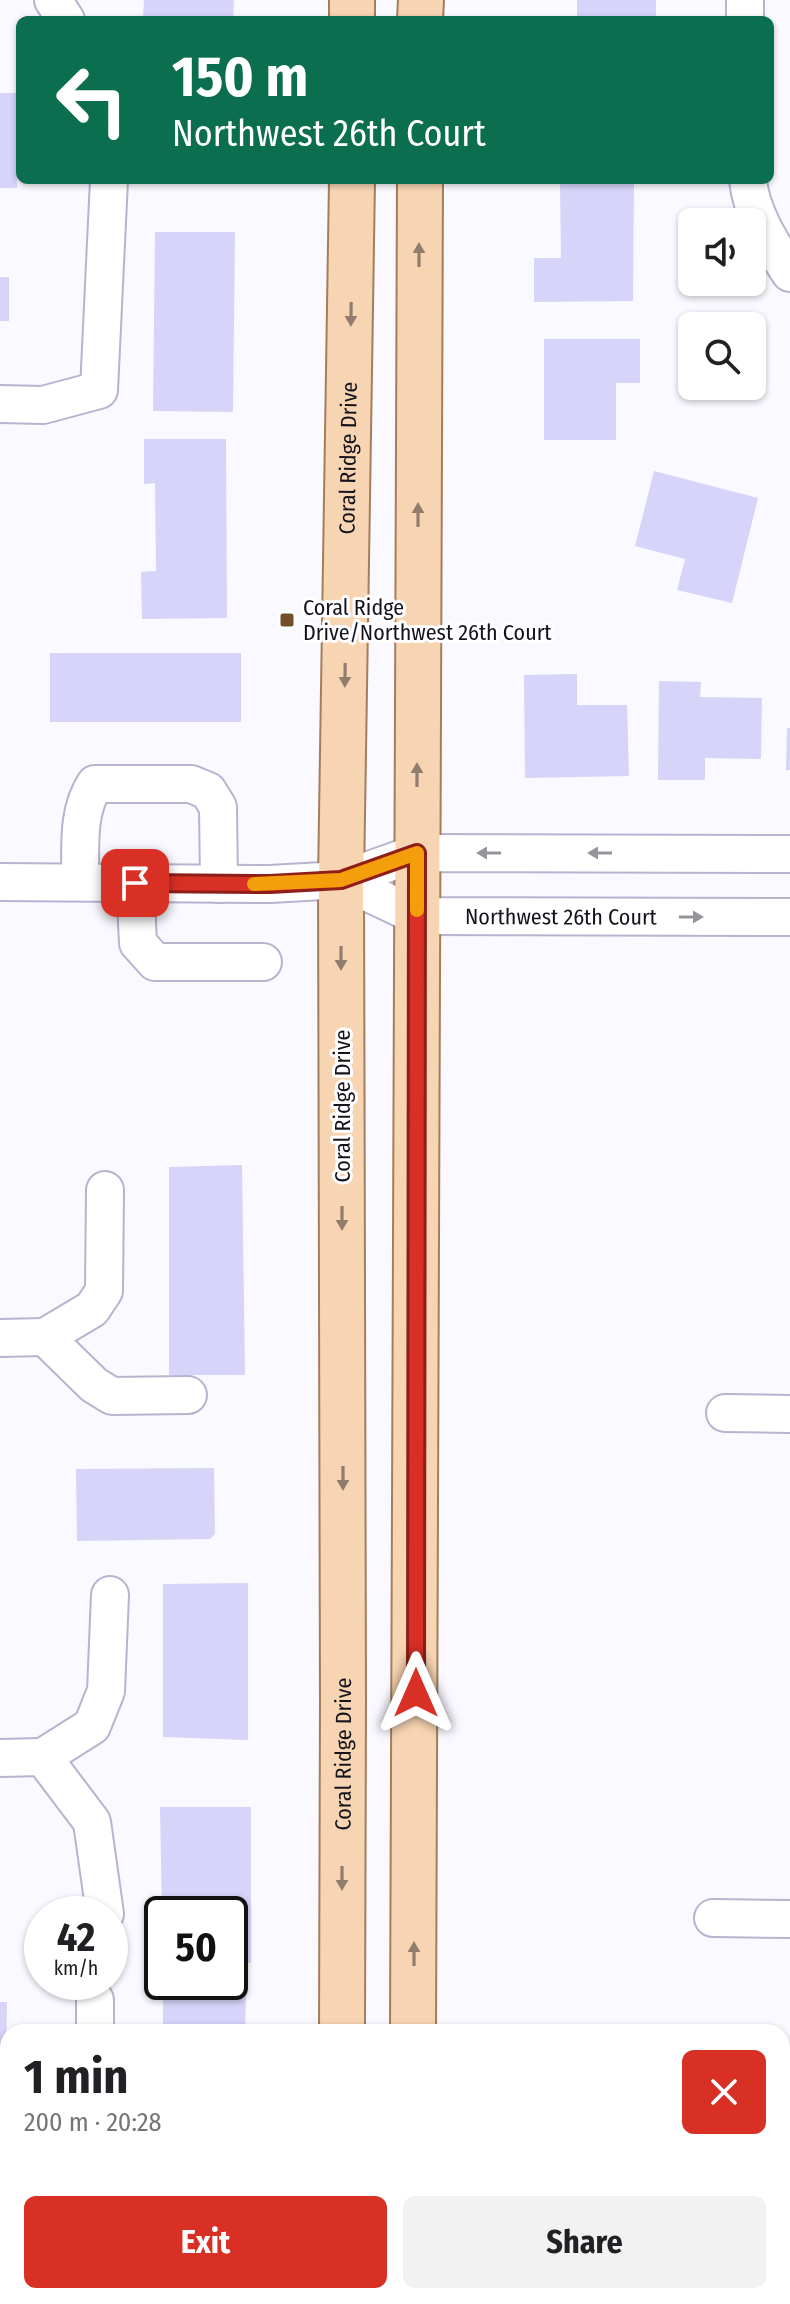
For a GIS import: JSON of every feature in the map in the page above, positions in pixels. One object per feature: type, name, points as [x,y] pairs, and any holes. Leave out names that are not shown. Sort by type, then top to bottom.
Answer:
[{"type":"main road","name":"Coral Ridge Drive","points":[[342,2024],[341,880],[352,184]]},
{"type":"main road","points":[[413,2024],[420,184]]},
{"type":"street","points":[[0,404],[43,405],[99,390],[109,184]]},
{"type":"street","points":[[748,184],[749,193],[769,240],[790,273]]},
{"type":"street","points":[[80,882],[82,813],[95,784],[191,784],[208,791],[218,807],[219,884]]},
{"type":"street","name":"Northwest 26th Court","points":[[0,882],[270,884],[341,880],[417,853],[790,854]]},
{"type":"street","name":"Northwest 26th Court","points":[[341,880],[417,916],[790,917]]},
{"type":"street","points":[[135,883],[138,943],[155,962],[263,962]]},
{"type":"street","points":[[0,1338],[45,1337],[92,1309],[104,1291],[105,1190]]},
{"type":"street","points":[[45,1337],[94,1385],[112,1396],[188,1395]]},
{"type":"street","points":[[725,1413],[790,1414]]},
{"type":"street","points":[[0,1758],[43,1757],[92,1726],[106,1691],[110,1595]]},
{"type":"street","points":[[43,1757],[92,1822],[102,1896]]},
{"type":"street","points":[[713,1918],[790,1919]]},
{"type":"building","points":[[144,0],[234,0],[233,16],[143,16]]},
{"type":"building","points":[[577,0],[656,0],[656,16],[577,16]]},
{"type":"building","points":[[0,93],[16,93],[17,188],[0,188]]},
{"type":"building","points":[[560,184],[634,184],[633,301],[534,302],[534,258],[561,258]]},
{"type":"building","points":[[155,232],[235,232],[233,412],[153,411]]},
{"type":"building","points":[[0,277],[9,277],[9,321],[0,321]]},
{"type":"building","points":[[544,339],[640,339],[640,383],[616,383],[616,440],[544,440]]},
{"type":"building","points":[[144,439],[226,439],[227,618],[142,619],[141,572],[156,571],[155,483],[144,484]]},
{"type":"building","points":[[654,471],[758,498],[732,603],[677,590],[685,559],[635,546]]},
{"type":"building","points":[[50,653],[241,653],[241,722],[50,722]]},
{"type":"building","points":[[577,674],[577,705],[627,705],[629,776],[525,778],[524,675]]},
{"type":"building","points":[[659,681],[701,682],[700,697],[762,698],[761,759],[705,758],[705,780],[658,780]]},
{"type":"building","points":[[787,728],[790,728],[790,770],[786,770]]},
{"type":"building","points":[[242,1165],[245,1375],[169,1375],[169,1167]]},
{"type":"building","points":[[214,1468],[215,1534],[210,1539],[77,1541],[76,1469]]},
{"type":"building","points":[[248,1583],[248,1740],[163,1737],[163,1584]]},
{"type":"building","points":[[160,1807],[251,1807],[251,1963],[248,1963],[248,1896],[162,1896]]},
{"type":"building","points":[[163,2000],[246,2000],[245,2024],[163,2024]]},
{"type":"building","points":[[0,2002],[7,2002],[7,2024],[0,2024]]},
{"type":"slow traffic","points":[[254,884],[341,880],[417,853],[417,910]]},
{"type":"place","name":"Coral Ridge Drive/Northwest 26th Court","points":[[287,620]]},
{"type":"route","points":[[135,883],[270,884],[341,880],[417,853],[416,1693]]}]
